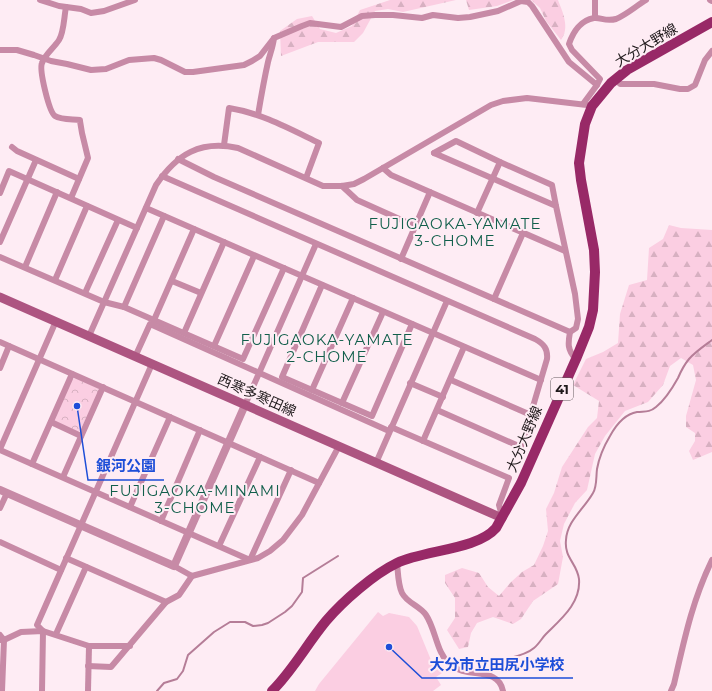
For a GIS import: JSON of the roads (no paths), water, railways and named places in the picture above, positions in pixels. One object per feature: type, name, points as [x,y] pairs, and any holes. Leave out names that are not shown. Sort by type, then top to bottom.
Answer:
[{"type":"main road","name":"大分大野線","points":[[272,691],[335,612],[358,590],[397,563],[419,555],[470,543],[491,534],[502,518],[521,483],[576,359],[589,327],[593,310],[595,289],[594,250],[581,180],[580,163],[587,105],[627,70],[712,22]]},
{"type":"main road","name":"西寒多寒田線","points":[[0,298],[502,518]]},
{"type":"street","points":[[40,0],[66,7],[81,9],[91,13],[104,11],[136,0]]},
{"type":"street","points":[[595,0],[595,17]]},
{"type":"street","points":[[89,336],[154,189],[170,166],[178,159],[202,148],[224,145],[249,152],[323,186],[342,186],[354,184],[491,105],[503,101],[527,98],[587,105],[600,80],[572,50],[569,44],[574,30],[584,22],[595,17],[606,21],[617,18],[646,0]]},
{"type":"street","points":[[0,50],[17,50],[44,58],[51,62],[95,70],[110,68],[129,60],[154,58],[184,72],[194,72],[244,65],[252,62],[260,56],[274,38],[310,23],[341,27],[362,16],[375,14],[393,14],[422,18],[433,15],[458,18],[470,17],[498,11],[521,1],[528,2],[538,13],[568,62],[597,85]]},
{"type":"street","points":[[66,7],[60,38],[44,58],[41,65],[52,111],[57,117],[80,120],[88,158],[71,198]]},
{"type":"street","points":[[258,115],[266,70],[273,48],[274,38]]},
{"type":"street","points":[[616,79],[620,84],[654,84],[665,87],[688,89],[695,85],[705,60],[712,51]]},
{"type":"street","points":[[224,145],[228,108],[247,111],[258,115],[319,143],[306,178]]},
{"type":"street","points":[[556,206],[434,153],[456,141],[552,184],[575,294],[578,319],[576,328],[570,332],[568,349],[576,359]]},
{"type":"street","points":[[12,147],[17,151],[79,179]]},
{"type":"street","points":[[178,159],[214,177],[570,332]]},
{"type":"street","points":[[0,242],[36,160]]},
{"type":"street","points":[[477,213],[500,162]]},
{"type":"street","points":[[383,168],[391,175],[565,251]]},
{"type":"street","points":[[0,193],[2,180],[9,171],[137,228]]},
{"type":"street","points":[[162,176],[541,342],[548,352],[521,447],[437,410]]},
{"type":"street","points":[[342,186],[357,200],[415,226]]},
{"type":"street","points":[[25,267],[57,192]]},
{"type":"street","points":[[401,259],[430,192]]},
{"type":"street","points":[[55,280],[87,206]]},
{"type":"street","points":[[146,208],[541,380]]},
{"type":"street","points":[[124,307],[164,216]]},
{"type":"street","points":[[85,293],[118,220]]},
{"type":"street","points":[[154,320],[194,229]]},
{"type":"street","points":[[494,299],[523,233]]},
{"type":"street","points":[[184,333],[224,242]]},
{"type":"street","points":[[174,566],[316,244]]},
{"type":"street","points":[[214,346],[254,256]]},
{"type":"street","points":[[0,257],[104,302],[124,307],[244,359],[284,268]]},
{"type":"street","points":[[172,281],[201,293]]},
{"type":"street","points":[[322,285],[282,377],[372,416],[412,324]]},
{"type":"street","points":[[312,390],[353,298]]},
{"type":"street","points":[[376,463],[447,301]]},
{"type":"street","points":[[342,403],[383,312]]},
{"type":"street","points":[[56,322],[0,450],[250,560]]},
{"type":"street","points":[[135,357],[150,324],[390,429],[423,440],[509,478],[500,505],[502,518]]},
{"type":"street","points":[[0,342],[319,483]]},
{"type":"street","points":[[0,368],[9,346]]},
{"type":"street","points":[[423,440],[464,347]]},
{"type":"street","points":[[42,691],[43,631],[37,625],[152,364]]},
{"type":"street","points":[[32,464],[72,374]]},
{"type":"street","points":[[450,380],[531,415]]},
{"type":"street","points":[[410,383],[443,397]]},
{"type":"street","points":[[63,478],[103,388]]},
{"type":"street","points":[[130,507],[170,417]]},
{"type":"street","points":[[51,422],[82,436]]},
{"type":"street","points":[[161,521],[200,430]]},
{"type":"street","points":[[88,666],[111,667],[166,602],[179,595],[192,576],[250,560],[270,551],[283,540],[302,515],[340,446]]},
{"type":"street","points":[[219,546],[260,457]]},
{"type":"street","points":[[250,560],[290,470]]},
{"type":"street","points":[[0,508],[3,492],[174,566],[192,576]]},
{"type":"street","points":[[0,542],[61,570]]},
{"type":"street","points":[[66,558],[166,602]]},
{"type":"street","points":[[671,691],[692,610],[703,579],[712,560]]},
{"type":"street","points":[[397,563],[401,592],[406,599],[422,609],[428,617],[436,642],[448,664],[458,670],[490,676],[497,679],[502,685],[503,691]]},
{"type":"street","points":[[56,634],[86,567]]},
{"type":"street","points":[[2,691],[1,638],[21,632],[43,631],[89,646],[130,646]]},
{"type":"street","points":[[88,691],[89,646]]},
{"type":"waterway","points":[[492,662],[514,657],[530,651],[569,610],[577,596],[579,579],[578,573],[567,551],[567,533],[569,527],[594,491],[598,465],[608,440],[615,428],[629,415],[651,410],[659,404],[666,397],[689,359],[712,340]]},
{"type":"waterway","points":[[157,691],[164,683],[177,679],[183,671],[188,655],[214,632],[230,622],[245,622],[253,626],[268,623],[292,606],[302,592],[303,578],[338,556]]},
{"type":"place","name":"銀河公園","points":[[77,406]]},
{"type":"place","name":"大分市立田尻小学校","points":[[389,647]]},
{"type":"district","name":"FUJIGAOKA-YAMATE 3-CHOME","points":[[455,232]]},
{"type":"district","name":"FUJIGAOKA-YAMATE 2-CHOME","points":[[327,348]]},
{"type":"district","name":"FUJIGAOKA-MINAMI 3-CHOME","points":[[195,498]]}]
